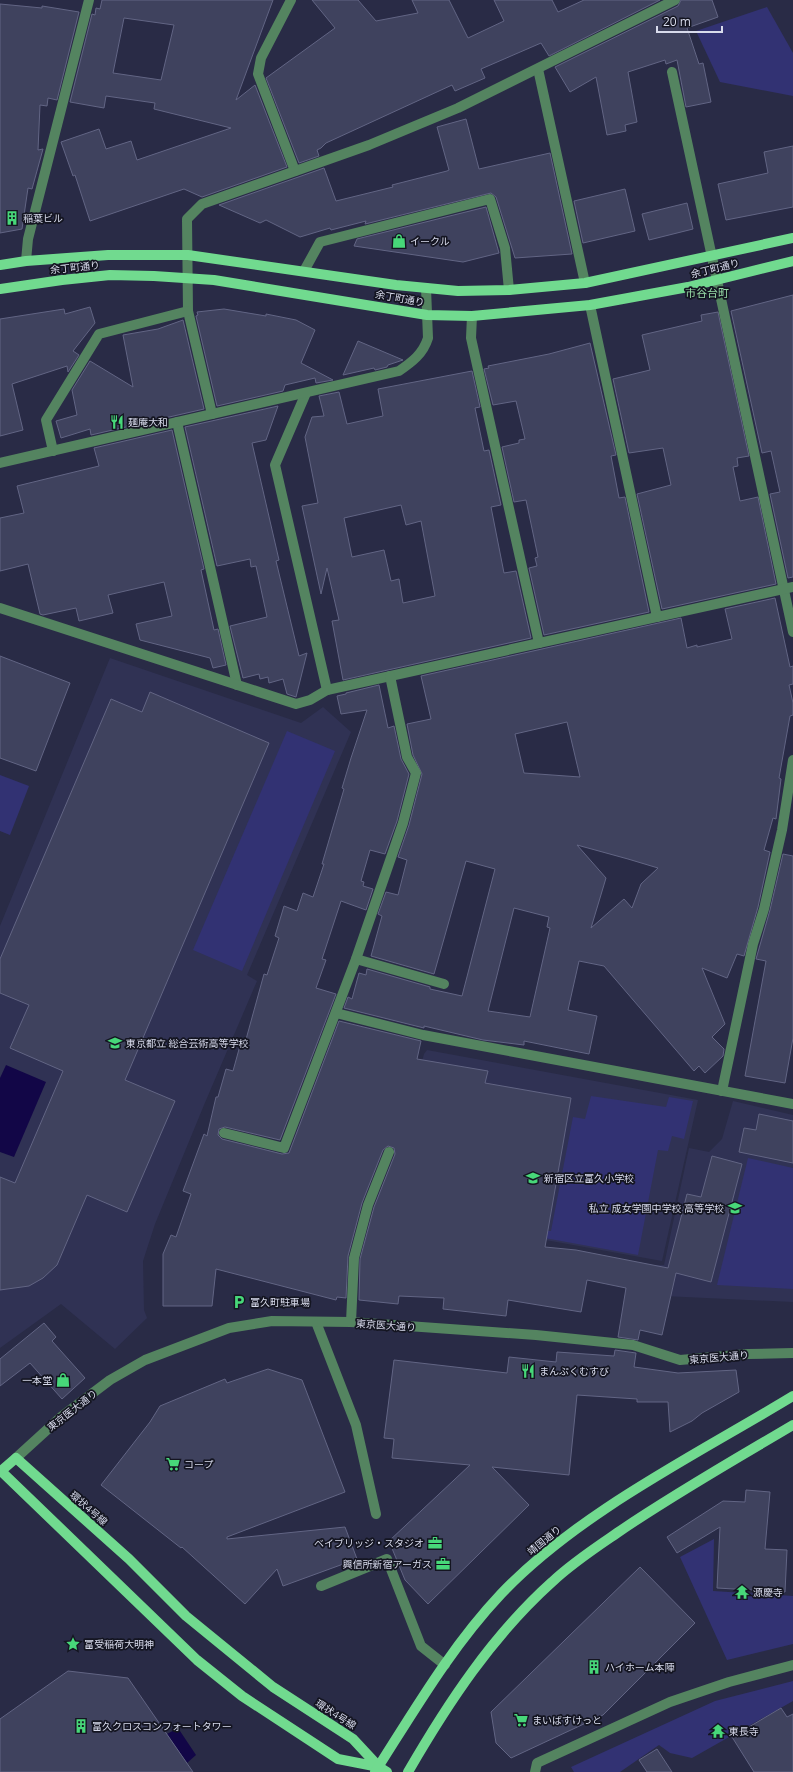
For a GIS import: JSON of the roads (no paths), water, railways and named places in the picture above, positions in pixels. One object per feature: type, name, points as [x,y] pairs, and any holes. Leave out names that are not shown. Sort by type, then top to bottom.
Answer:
[{"type":"main road","name":"余丁町通り","points":[[0,265],[26,260],[108,255],[188,255],[396,285],[458,291],[509,290],[585,283],[793,238]]},
{"type":"main road","name":"余丁町通り","points":[[0,290],[62,280],[110,275],[154,276],[214,280],[427,314],[472,316],[590,305],[688,287],[793,262]]},
{"type":"main road","name":"靖国通り","points":[[380,1770],[445,1665],[471,1629],[501,1594],[534,1563],[574,1531],[633,1492],[793,1396]]},
{"type":"main road","points":[[408,1772],[431,1732],[466,1678],[521,1613],[552,1581],[590,1551],[650,1511],[793,1425]]},
{"type":"main road","points":[[16,1458],[0,1472],[198,1660],[242,1696],[338,1760],[380,1770]]},
{"type":"main road","name":"環状4号線","points":[[16,1458],[129,1559],[186,1616],[272,1687],[353,1739],[380,1770]]},
{"type":"street","points":[[26,260],[28,239],[89,0]]},
{"type":"street","points":[[291,0],[261,58],[258,74],[295,171]]},
{"type":"street","points":[[212,414],[188,311],[187,219],[202,204],[376,143],[458,108],[674,0]]},
{"type":"street","points":[[538,69],[585,283]]},
{"type":"street","points":[[672,72],[717,280],[788,588],[793,632]]},
{"type":"street","points":[[304,271],[320,242],[490,199],[505,248],[509,290]]},
{"type":"street","points":[[0,463],[399,371],[416,360],[426,345],[428,338],[426,288]]},
{"type":"street","points":[[590,305],[657,617]]},
{"type":"street","points":[[53,451],[46,420],[99,334],[188,311]]},
{"type":"street","points":[[472,316],[471,338],[539,643]]},
{"type":"street","points":[[306,393],[275,465],[327,690]]},
{"type":"street","points":[[177,422],[236,685]]},
{"type":"street","points":[[0,608],[296,704],[310,700],[327,690],[788,588]]},
{"type":"street","points":[[224,1132],[284,1148],[356,959],[404,823],[416,773],[407,757],[390,676]]},
{"type":"street","points":[[722,1091],[753,944],[764,908],[782,830],[793,760]]},
{"type":"street","points":[[356,959],[444,984]]},
{"type":"street","points":[[336,1013],[423,1035],[793,1104]]},
{"type":"street","points":[[351,1322],[354,1258],[368,1205],[388,1152]]},
{"type":"street","name":"東京医大通り","points":[[16,1458],[61,1417],[110,1380],[145,1360],[229,1328],[272,1321],[351,1322],[536,1335],[633,1346],[680,1360],[748,1354],[793,1353]]},
{"type":"street","points":[[316,1322],[356,1425],[376,1514]]},
{"type":"street","points":[[321,1586],[387,1559],[421,1646],[445,1665]]},
{"type":"street","points":[[535,1772],[537,1763],[670,1702],[729,1682],[793,1665]]},
{"type":"place","name":"稲葉ビル","points":[[12,218]]},
{"type":"place","name":"イークル","points":[[399,241]]},
{"type":"place","name":"麺庵大和","points":[[117,422]]},
{"type":"place","name":"東京都立 総合芸術高等学校","points":[[115,1043]]},
{"type":"place","name":"新宿区立富久小学校","points":[[533,1178]]},
{"type":"place","name":"私立 成女学園中学校 高等学校","points":[[735,1208]]},
{"type":"place","name":"富久町駐車場","points":[[239,1302]]},
{"type":"place","name":"まんぷくむすび","points":[[528,1371]]},
{"type":"place","name":"一本堂","points":[[63,1380]]},
{"type":"place","name":"コープ","points":[[173,1464]]},
{"type":"place","name":"ベイブリッジ・スタジオ","points":[[435,1543]]},
{"type":"place","name":"興信所新宿アーガス","points":[[443,1564]]},
{"type":"place","name":"源慶寺","points":[[742,1592]]},
{"type":"place","name":"富受稲荷大明神","points":[[73,1644]]},
{"type":"place","name":"ハイホーム本陣","points":[[594,1667]]},
{"type":"place","name":"まいばすけっと","points":[[521,1720]]},
{"type":"place","name":"富久クロスコンフォートタワー","points":[[81,1726]]},
{"type":"place","name":"東長寺","points":[[718,1731]]},
{"type":"district","name":"市谷台町","points":[[707,293]]}]
